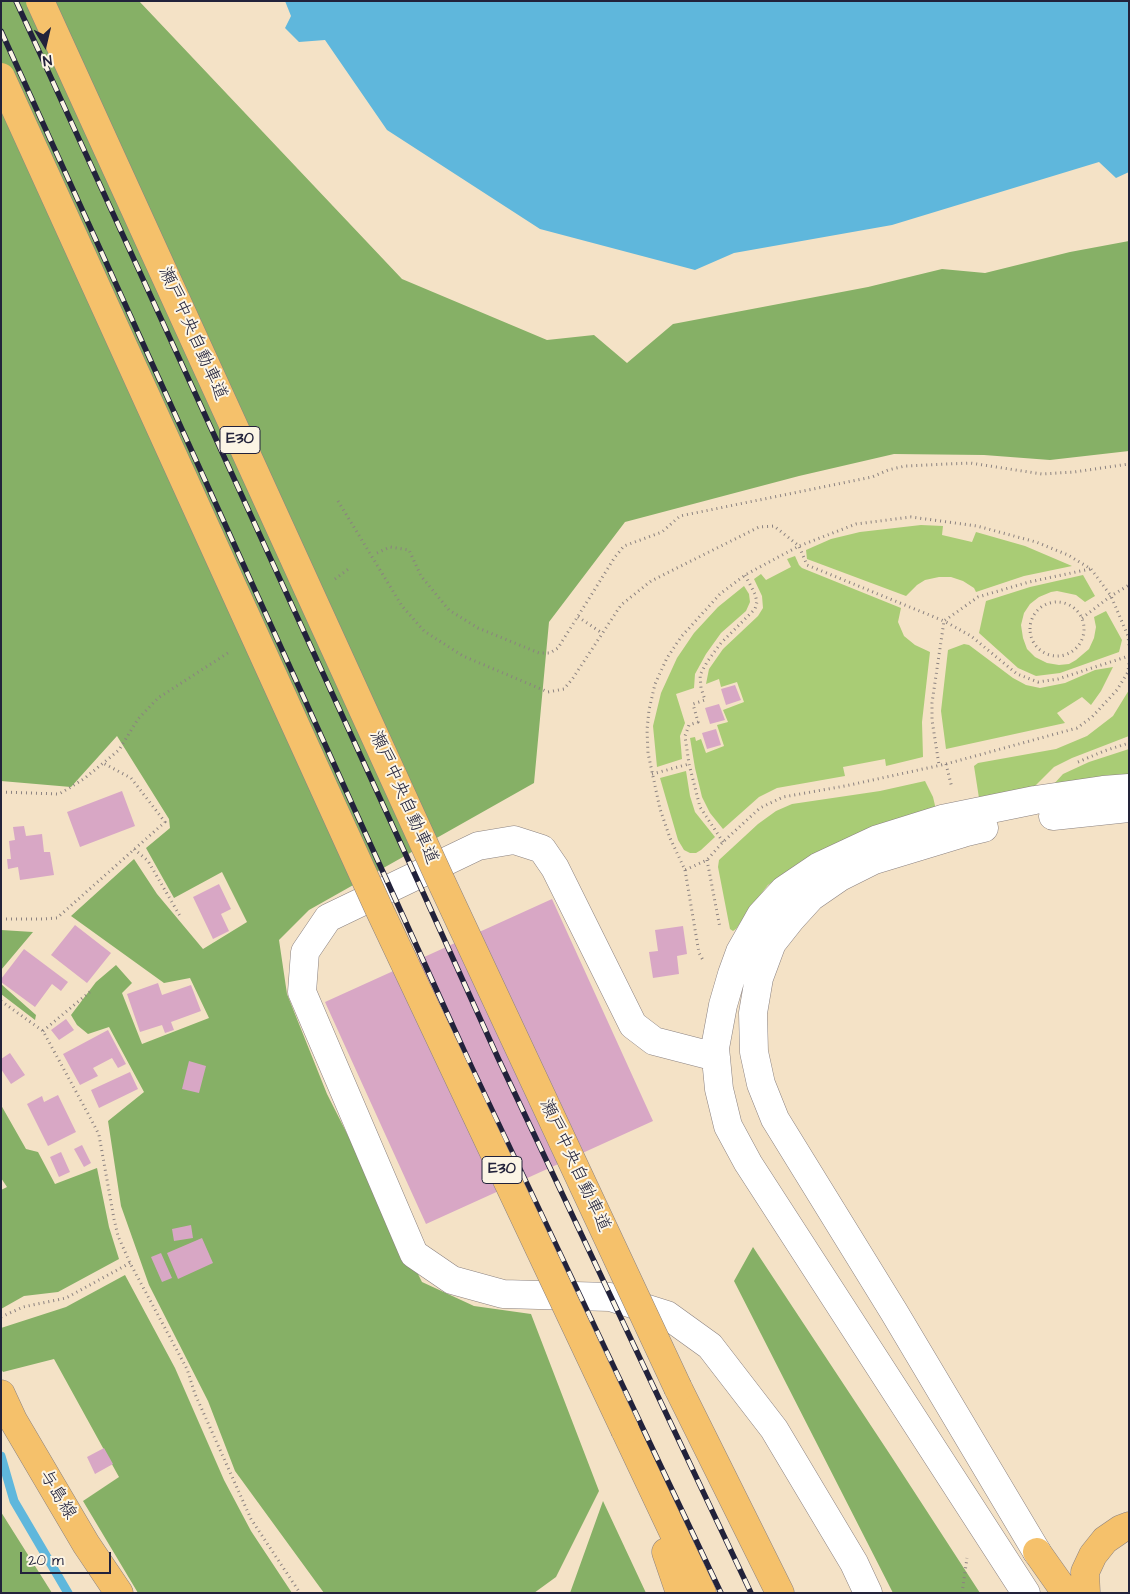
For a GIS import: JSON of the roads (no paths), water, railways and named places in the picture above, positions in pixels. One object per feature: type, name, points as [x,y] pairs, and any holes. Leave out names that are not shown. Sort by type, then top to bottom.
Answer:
[{"type":"main road","name":"瀬戸中央自動車道","points":[[40,1],[440,880],[772,1593]]},
{"type":"main road","name":"E30","points":[[1,78],[379,909],[702,1593]]},
{"type":"main road","points":[[678,1388],[780,1593]]},
{"type":"main road","name":"与島線","points":[[1,1394],[13,1420],[82,1536],[119,1593]]},
{"type":"main road","points":[[625,1430],[680,1593]]},
{"type":"main road","points":[[1086,1593],[1085,1572],[1094,1555],[1105,1540],[1126,1528]]},
{"type":"main road","points":[[1037,1552],[1066,1593]]},
{"type":"street","points":[[1026,1593],[748,1163],[728,1126],[719,1089],[715,1048],[723,1005],[732,974],[740,952],[761,915],[784,890],[826,863],[878,839],[942,819],[1035,800],[1129,788]]},
{"type":"street","points":[[1037,1552],[776,1119],[761,1084],[754,1052],[753,1013],[759,978],[772,943],[790,919],[811,897],[840,877],[874,860],[963,833],[1021,820],[1129,808]]},
{"type":"street","points":[[716,1057],[654,1041],[633,1025],[555,868],[542,848],[514,840],[478,846],[328,918],[305,952],[302,992],[414,1254],[452,1280],[503,1294],[610,1297],[667,1315],[710,1346],[774,1429],[854,1563],[868,1593]]},
{"type":"water","points":[[285,1],[1129,1],[1129,172],[1116,178],[1099,162],[892,225],[734,253],[695,270],[540,229],[387,130],[325,40],[299,42],[285,28],[291,16]]},
{"type":"waterway","points":[[1,1456],[14,1501],[68,1593]]},
{"type":"railway","points":[[16,1],[498,1058],[751,1593]]},
{"type":"railway","points":[[1,31],[472,1068],[721,1593]]}]
